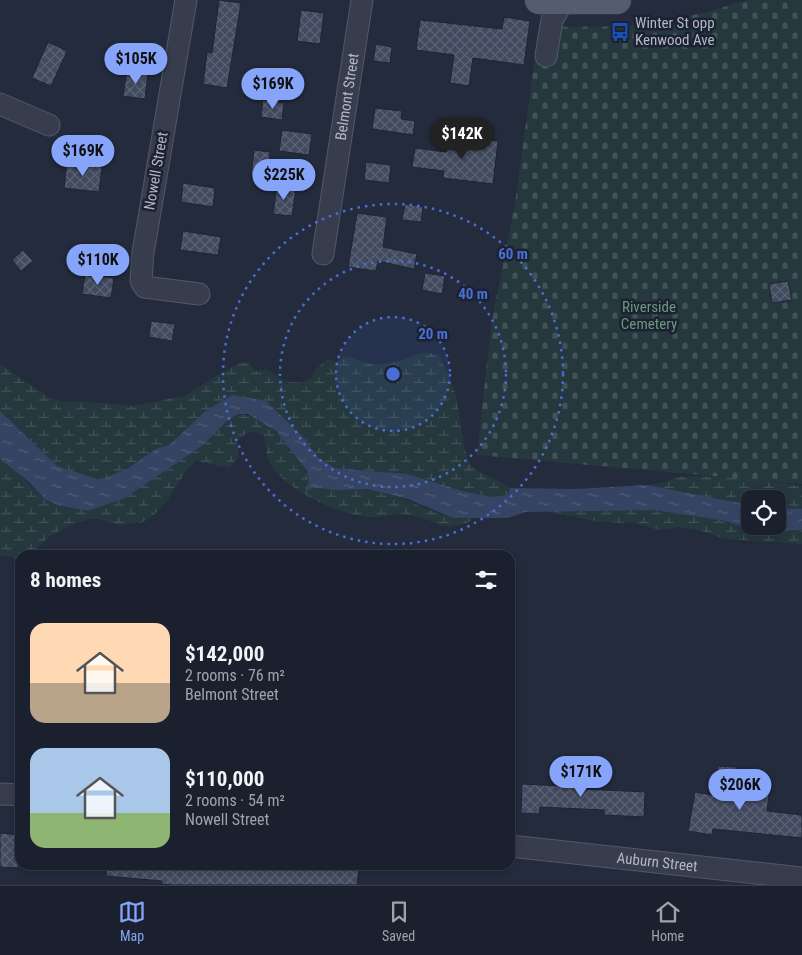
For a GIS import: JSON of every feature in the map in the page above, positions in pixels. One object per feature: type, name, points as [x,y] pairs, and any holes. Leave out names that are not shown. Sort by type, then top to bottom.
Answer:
[{"type":"main road","points":[[556,0],[618,0]]},
{"type":"street","name":"Nowell Street","points":[[186,0],[142,253],[141,281],[145,287],[199,294]]},
{"type":"street","name":"Belmont Street","points":[[323,254],[362,0]]},
{"type":"street","points":[[546,56],[556,0]]},
{"type":"street","points":[[0,104],[49,125]]},
{"type":"street","points":[[0,794],[15,796]]},
{"type":"street","name":"Auburn Street","points":[[515,847],[802,878]]},
{"type":"green space","name":"Riverside Cemetery","points":[[747,0],[802,0],[802,484],[477,455],[491,326],[515,203],[539,27],[642,26],[707,12]]},
{"type":"green space","points":[[420,353],[431,353],[440,356],[456,394],[464,445],[470,462],[477,470],[510,488],[508,495],[493,497],[462,491],[407,474],[335,468],[318,457],[301,435],[266,402],[233,395],[183,432],[169,445],[156,449],[127,469],[105,478],[96,479],[57,466],[0,411],[0,364],[50,398],[65,402],[79,401],[133,406],[184,396],[238,363],[247,362],[256,371],[267,369],[283,379],[299,382],[311,378],[317,368],[328,359],[338,362],[344,356],[376,365],[402,360]]},
{"type":"green space","points":[[238,414],[261,421],[272,429],[283,439],[300,461],[309,484],[316,487],[324,489],[362,489],[381,492],[451,517],[475,519],[464,524],[448,526],[410,515],[369,517],[328,506],[313,499],[286,481],[269,461],[263,435],[252,432],[237,441],[239,456],[229,468],[196,461],[186,471],[167,501],[154,515],[143,522],[118,525],[96,518],[70,525],[49,537],[36,550],[15,550],[15,558],[0,556],[0,437],[15,470],[45,499],[88,511],[125,498],[202,446],[227,421]]},
{"type":"green space","points":[[675,477],[747,478],[802,486],[802,509],[786,508],[786,490],[741,490],[741,503],[647,485],[666,482]]},
{"type":"green space","points":[[608,509],[654,510],[726,521],[741,526],[741,535],[786,535],[786,530],[802,530],[802,544],[724,539],[706,532],[681,527],[659,530],[633,523],[599,522],[541,510],[588,511]]},
{"type":"water","points":[[233,395],[266,401],[301,435],[318,457],[335,468],[407,474],[462,491],[493,497],[508,495],[510,488],[575,489],[647,485],[741,503],[741,526],[726,521],[654,510],[525,512],[508,518],[453,518],[408,499],[368,489],[333,490],[315,487],[307,491],[305,488],[309,483],[307,471],[276,431],[248,414],[238,414],[227,421],[202,446],[125,498],[88,511],[58,505],[45,499],[29,482],[0,459],[0,411],[57,466],[97,479],[105,478],[127,469],[156,449],[169,445],[207,410]]},
{"type":"water","points":[[786,508],[802,509],[802,530],[786,530]]},
{"type":"building","points":[[219,0],[241,3],[227,88],[203,84],[207,52],[212,53]]},
{"type":"building","points":[[301,10],[324,13],[320,44],[297,41]]},
{"type":"building","points":[[504,17],[530,21],[524,65],[473,58],[469,86],[450,83],[454,55],[416,50],[420,20],[502,29]]},
{"type":"building","points":[[48,42],[67,51],[51,86],[32,78]]},
{"type":"building","points":[[376,44],[392,47],[390,63],[373,61]]},
{"type":"building","points":[[127,70],[148,73],[145,99],[123,96]]},
{"type":"building","points":[[263,100],[284,103],[282,120],[261,117]]},
{"type":"building","points":[[375,108],[402,111],[401,119],[415,121],[413,135],[372,129]]},
{"type":"building","points":[[282,130],[312,134],[309,155],[279,151]]},
{"type":"building","points":[[448,135],[498,141],[493,184],[443,178],[444,171],[412,167],[415,148],[446,152]]},
{"type":"building","points":[[254,150],[270,152],[267,178],[251,176]]},
{"type":"building","points":[[67,162],[102,167],[99,192],[64,188]]},
{"type":"building","points":[[366,162],[391,165],[389,183],[364,180]]},
{"type":"building","points":[[183,183],[215,188],[213,207],[181,202]]},
{"type":"building","points":[[277,186],[296,188],[292,216],[273,214]]},
{"type":"building","points":[[405,204],[423,207],[421,222],[402,220]]},
{"type":"building","points":[[357,213],[387,217],[383,247],[417,254],[414,269],[378,261],[376,271],[348,267]]},
{"type":"building","points":[[183,231],[221,237],[218,255],[180,250]]},
{"type":"building","points":[[23,250],[33,261],[21,271],[12,260]]},
{"type":"building","points":[[425,273],[445,276],[442,294],[422,290]]},
{"type":"building","points":[[85,274],[114,278],[111,298],[82,294]]},
{"type":"building","points":[[788,281],[792,300],[772,303],[769,284]]},
{"type":"building","points":[[151,321],[175,324],[172,341],[149,337]]},
{"type":"building","points":[[718,766],[737,767],[736,792],[769,795],[767,811],[802,815],[802,838],[713,829],[712,835],[688,831],[695,792],[717,796]]},
{"type":"building","points":[[563,771],[585,772],[584,789],[645,792],[644,817],[604,815],[604,810],[540,807],[539,814],[521,813],[522,784],[562,786]]},
{"type":"building","points":[[0,833],[15,834],[15,868],[0,867]]},
{"type":"building","points":[[107,870],[359,870],[357,885],[172,885],[162,884],[162,881],[106,876]]},
{"type":"place","name":"Winter St opp Kenwood Ave","points":[[620,32]]}]
